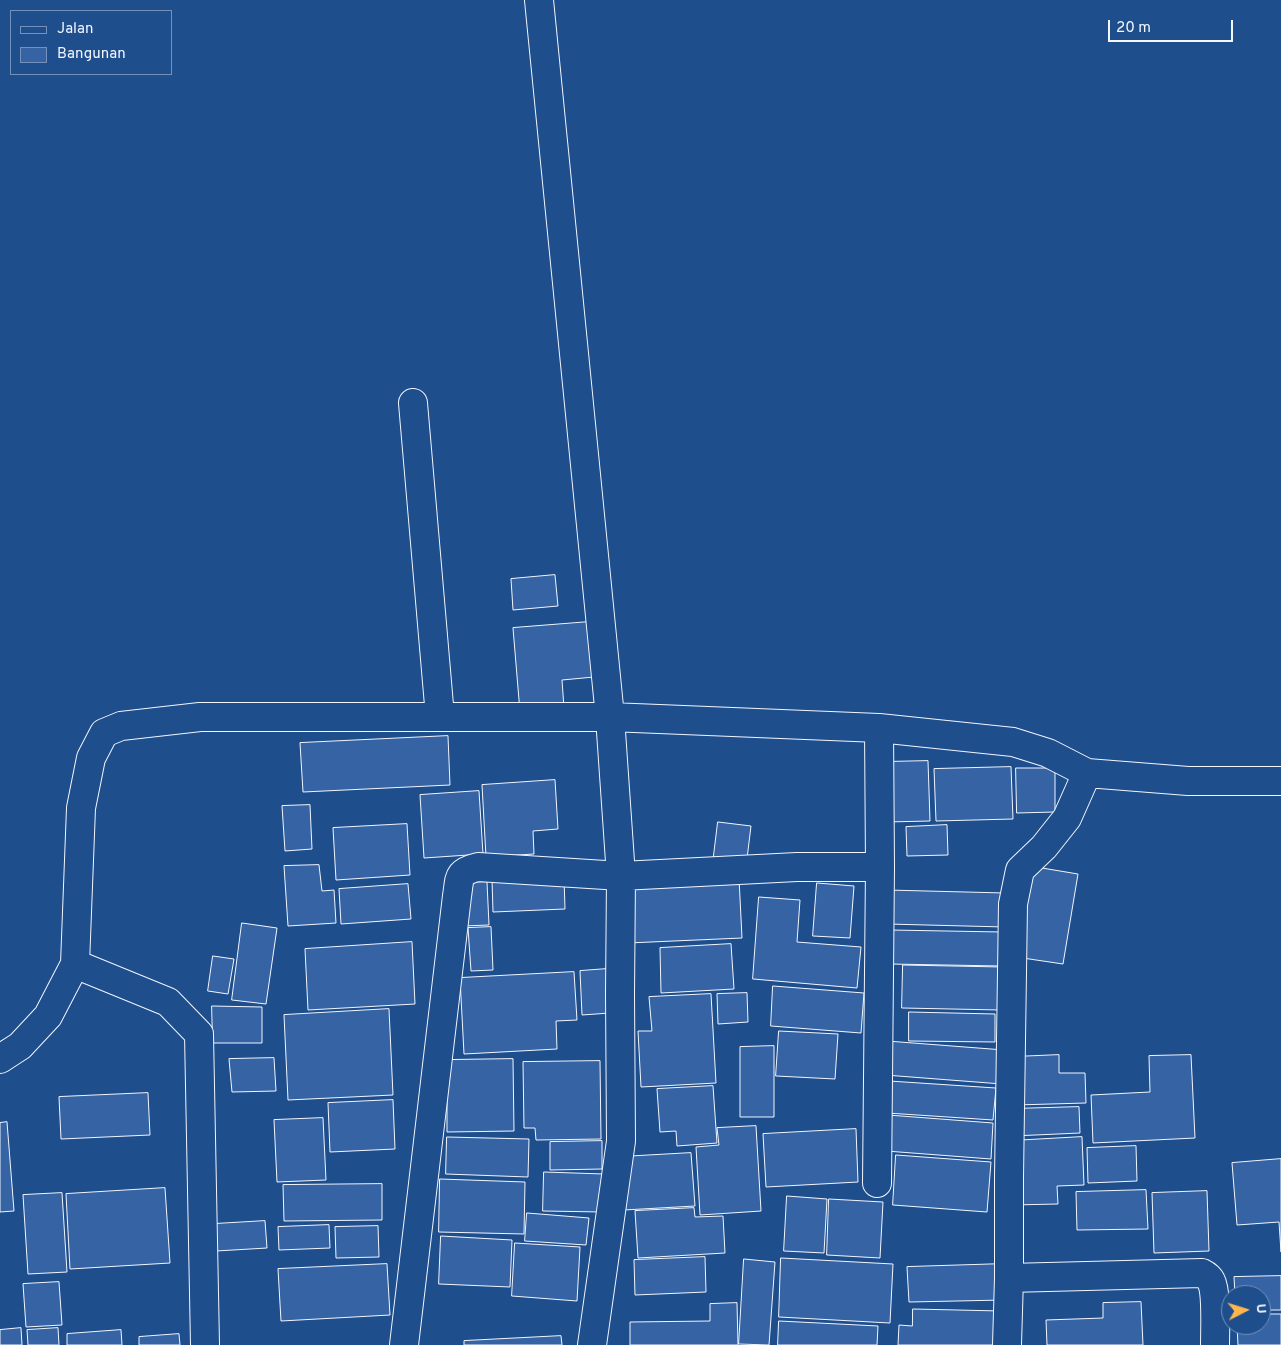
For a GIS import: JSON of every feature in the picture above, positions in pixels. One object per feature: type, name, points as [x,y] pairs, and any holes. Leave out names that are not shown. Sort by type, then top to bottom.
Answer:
[{"type":"street","points":[[538,0],[610,717],[622,876],[620,994],[621,1141],[592,1345]]},
{"type":"street","points":[[413,402],[440,717]]},
{"type":"street","points":[[0,1059],[20,1046],[48,1016],[75,964],[81,808],[91,758],[104,733],[121,726],[200,717],[610,717],[879,728],[1014,742],[1048,753],[1087,773],[1188,781],[1281,781]]},
{"type":"street","points":[[876,1183],[880,867],[879,728]]},
{"type":"street","points":[[1007,1345],[1013,904],[1020,870],[1044,847],[1067,818],[1087,773]]},
{"type":"street","points":[[404,1345],[460,875],[466,870],[478,867],[622,876],[797,867],[880,867]]},
{"type":"street","points":[[75,964],[168,1002],[199,1034],[206,1345]]},
{"type":"street","points":[[1009,1278],[1202,1273],[1212,1283],[1215,1345]]},
{"type":"building","points":[[555,575],[558,606],[513,610],[511,579]]},
{"type":"building","points":[[589,622],[594,677],[562,680],[564,708],[520,712],[513,628]]},
{"type":"building","points":[[448,736],[450,785],[303,792],[300,743]]},
{"type":"building","points":[[928,761],[930,821],[886,822],[884,762]]},
{"type":"building","points":[[1011,767],[1013,819],[936,821],[934,769]]},
{"type":"building","points":[[1016,768],[1055,768],[1055,812],[1017,813]]},
{"type":"building","points":[[555,780],[558,829],[533,831],[534,854],[486,857],[482,785]]},
{"type":"building","points":[[479,791],[483,854],[424,858],[420,795]]},
{"type":"building","points":[[310,805],[312,849],[285,851],[282,806]]},
{"type":"building","points":[[718,822],[751,826],[746,867],[713,863]]},
{"type":"building","points":[[407,824],[410,875],[336,880],[333,828]]},
{"type":"building","points":[[947,825],[948,855],[907,856],[906,827]]},
{"type":"building","points":[[319,865],[322,891],[334,890],[336,923],[288,926],[284,866]]},
{"type":"building","points":[[1030,866],[1078,874],[1063,964],[1016,957]]},
{"type":"building","points":[[564,877],[565,909],[493,912],[492,880]]},
{"type":"building","points":[[739,878],[742,938],[628,943],[626,884]]},
{"type":"building","points":[[487,882],[489,925],[463,926],[461,883]]},
{"type":"building","points":[[817,883],[854,886],[850,938],[813,936]]},
{"type":"building","points":[[408,884],[411,919],[341,924],[339,889]]},
{"type":"building","points":[[887,890],[1005,893],[1005,927],[887,924]]},
{"type":"building","points":[[759,897],[800,900],[797,942],[861,947],[857,988],[753,979]]},
{"type":"building","points":[[242,923],[277,928],[266,1004],[232,1000]]},
{"type":"building","points":[[491,927],[493,970],[471,971],[468,928]]},
{"type":"building","points":[[890,930],[1002,932],[1001,966],[889,964]]},
{"type":"building","points":[[412,942],[415,1004],[308,1010],[305,949]]},
{"type":"building","points":[[731,944],[734,989],[661,993],[660,948]]},
{"type":"building","points":[[213,956],[234,959],[228,994],[208,991]]},
{"type":"building","points":[[903,965],[1002,967],[1001,1010],[902,1008]]},
{"type":"building","points":[[607,969],[610,1013],[582,1015],[580,971]]},
{"type":"building","points":[[574,972],[577,1020],[556,1021],[557,1049],[464,1054],[460,978]]},
{"type":"building","points":[[773,986],[864,993],[861,1033],[771,1026]]},
{"type":"building","points":[[747,993],[748,1022],[718,1024],[717,994]]},
{"type":"building","points":[[711,994],[716,1083],[641,1087],[638,1031],[652,1031],[649,997]]},
{"type":"building","points":[[212,1006],[262,1007],[262,1043],[213,1043]]},
{"type":"building","points":[[389,1009],[393,1095],[288,1100],[284,1015]]},
{"type":"building","points":[[909,1012],[995,1014],[995,1042],[909,1041]]},
{"type":"building","points":[[779,1031],[838,1034],[835,1079],[776,1076]]},
{"type":"building","points":[[887,1041],[1004,1050],[1002,1084],[885,1075]]},
{"type":"building","points":[[774,1046],[774,1117],[740,1117],[740,1047]]},
{"type":"building","points":[[1059,1055],[1059,1073],[1085,1073],[1086,1103],[1015,1105],[1013,1057]]},
{"type":"building","points":[[1191,1055],[1195,1138],[1093,1143],[1091,1095],[1150,1092],[1149,1056]]},
{"type":"building","points":[[274,1058],[276,1091],[232,1092],[229,1059]]},
{"type":"building","points":[[513,1059],[514,1131],[447,1132],[447,1060]]},
{"type":"building","points":[[600,1061],[601,1139],[536,1140],[535,1128],[524,1128],[523,1062]]},
{"type":"building","points":[[889,1081],[996,1088],[993,1120],[887,1113]]},
{"type":"building","points":[[713,1086],[717,1143],[677,1146],[676,1131],[660,1132],[657,1089]]},
{"type":"building","points":[[148,1093],[150,1135],[61,1139],[59,1097]]},
{"type":"building","points":[[393,1100],[395,1149],[330,1152],[328,1103]]},
{"type":"building","points":[[1079,1107],[1080,1133],[1013,1136],[1011,1109]]},
{"type":"building","points":[[888,1115],[993,1123],[991,1159],[886,1151]]},
{"type":"building","points":[[323,1118],[326,1180],[277,1182],[274,1120]]},
{"type":"building","points":[[7,1122],[14,1211],[0,1212],[0,1123]]},
{"type":"building","points":[[756,1126],[761,1211],[700,1215],[696,1147],[719,1145],[717,1128]]},
{"type":"building","points":[[856,1129],[858,1182],[766,1187],[763,1134]]},
{"type":"building","points":[[447,1137],[529,1139],[528,1177],[446,1174]]},
{"type":"building","points":[[1082,1137],[1084,1185],[1057,1186],[1058,1204],[1012,1205],[1010,1141]]},
{"type":"building","points":[[602,1141],[602,1169],[550,1170],[550,1142]]},
{"type":"building","points":[[1136,1146],[1137,1181],[1088,1183],[1087,1148]]},
{"type":"building","points":[[691,1153],[695,1206],[624,1210],[620,1157]]},
{"type":"building","points":[[896,1155],[991,1162],[987,1212],[893,1205]]},
{"type":"building","points":[[1281,1159],[1281,1252],[1279,1222],[1237,1225],[1232,1163]]},
{"type":"building","points":[[544,1172],[604,1174],[602,1212],[543,1211]]},
{"type":"building","points":[[440,1179],[525,1182],[524,1234],[439,1232]]},
{"type":"building","points":[[382,1184],[382,1220],[284,1221],[283,1185]]},
{"type":"building","points":[[165,1188],[170,1263],[70,1269],[66,1194]]},
{"type":"building","points":[[1146,1190],[1148,1229],[1077,1230],[1076,1192]]},
{"type":"building","points":[[1207,1191],[1209,1251],[1154,1253],[1152,1193]]},
{"type":"building","points":[[62,1193],[67,1272],[28,1274],[23,1195]]},
{"type":"building","points":[[787,1196],[827,1199],[824,1253],[784,1251]]},
{"type":"building","points":[[829,1199],[883,1202],[880,1258],[827,1255]]},
{"type":"building","points":[[694,1208],[695,1217],[723,1216],[725,1253],[638,1258],[635,1211]]},
{"type":"building","points":[[527,1213],[589,1218],[586,1245],[525,1241]]},
{"type":"building","points":[[265,1221],[267,1248],[216,1251],[214,1224]]},
{"type":"building","points":[[329,1225],[330,1248],[279,1250],[278,1227]]},
{"type":"building","points":[[378,1226],[379,1257],[336,1258],[335,1227]]},
{"type":"building","points":[[441,1236],[512,1240],[510,1287],[439,1284]]},
{"type":"building","points":[[515,1243],[580,1247],[577,1301],[512,1296]]},
{"type":"building","points":[[705,1257],[706,1292],[635,1295],[634,1260]]},
{"type":"building","points":[[781,1258],[893,1264],[890,1323],[779,1317]]},
{"type":"building","points":[[744,1259],[775,1262],[769,1345],[739,1344]]},
{"type":"building","points":[[387,1264],[390,1315],[281,1321],[278,1269]]},
{"type":"building","points":[[1003,1264],[1004,1300],[909,1302],[907,1267]]},
{"type":"building","points":[[1281,1276],[1281,1310],[1271,1310],[1271,1285],[1234,1285],[1234,1277]]},
{"type":"building","points":[[59,1282],[62,1325],[26,1327],[23,1284]]},
{"type":"building","points":[[1141,1302],[1143,1345],[1047,1345],[1046,1320],[1103,1318],[1103,1303]]},
{"type":"building","points":[[737,1303],[738,1345],[630,1345],[630,1322],[710,1321],[710,1304]]},
{"type":"building","points":[[913,1309],[1001,1311],[1000,1345],[898,1345],[899,1325],[912,1326]]},
{"type":"building","points":[[1271,1314],[1281,1314],[1281,1345],[1238,1345],[1238,1335],[1271,1335]]},
{"type":"building","points":[[779,1321],[878,1326],[877,1345],[778,1345]]},
{"type":"building","points":[[21,1328],[22,1345],[0,1345],[0,1330]]},
{"type":"building","points":[[58,1328],[59,1345],[28,1345],[27,1330]]},
{"type":"building","points":[[121,1330],[122,1345],[67,1345],[67,1334]]},
{"type":"building","points":[[179,1334],[180,1345],[139,1345],[139,1337]]},
{"type":"building","points":[[561,1336],[562,1345],[464,1345],[464,1341]]}]
